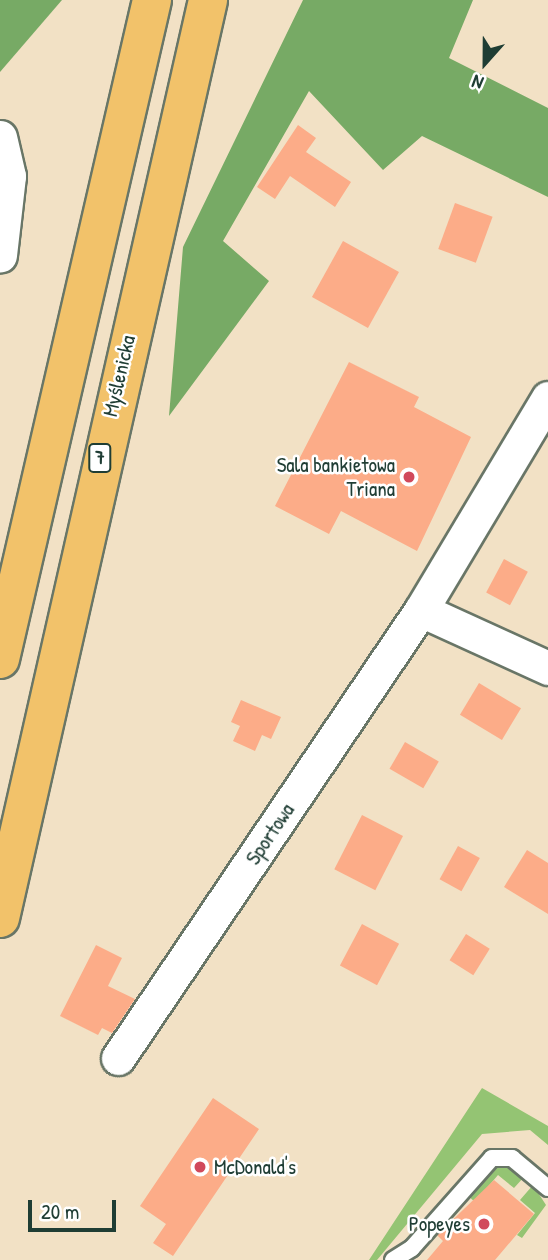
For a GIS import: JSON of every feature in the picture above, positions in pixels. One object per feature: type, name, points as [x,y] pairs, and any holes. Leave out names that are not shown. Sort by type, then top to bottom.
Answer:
[{"type":"highway","points":[[0,659],[152,0]]},
{"type":"highway","name":"Myślenicka","points":[[0,918],[208,0]]},
{"type":"street","points":[[0,137],[9,176],[0,254]]},
{"type":"street","name":"Sportowa","points":[[118,1058],[421,610],[548,398]]},
{"type":"street","points":[[421,610],[548,668]]},
{"type":"lane","points":[[393,1260],[412,1248],[492,1158],[512,1158],[548,1188]]},
{"type":"green space","points":[[0,0],[62,0],[0,72]]},
{"type":"green space","points":[[303,0],[473,0],[449,58],[548,108],[548,197],[422,136],[383,170],[309,91],[223,241],[269,281],[169,416],[183,247]]},
{"type":"green space","points":[[482,1088],[548,1126],[548,1145],[530,1130],[482,1134],[377,1260],[369,1260]]},
{"type":"green space","points":[[510,1167],[524,1177],[514,1188],[498,1175],[475,1202],[467,1195],[494,1168]]},
{"type":"green space","points":[[533,1185],[546,1205],[522,1238],[517,1235],[535,1213],[520,1200]]},
{"type":"building","points":[[298,125],[316,138],[306,152],[351,182],[335,207],[290,176],[275,199],[257,187]]},
{"type":"building","points":[[455,203],[493,217],[476,263],[438,249]]},
{"type":"building","points":[[343,241],[399,272],[368,328],[312,297]]},
{"type":"building","name":"Sala bankietowa Triana","points":[[349,362],[419,397],[414,407],[471,437],[417,551],[341,511],[329,534],[275,506]]},
{"type":"building","points":[[504,559],[528,572],[510,605],[486,593]]},
{"type":"building","points":[[479,683],[521,708],[502,740],[460,715]]},
{"type":"building","points":[[241,700],[281,717],[271,739],[262,735],[255,751],[233,741],[240,726],[231,722]]},
{"type":"building","points":[[405,742],[439,762],[423,788],[390,769]]},
{"type":"building","points":[[362,815],[403,836],[375,890],[334,869]]},
{"type":"building","points":[[458,846],[480,858],[461,891],[440,879]]},
{"type":"building","points":[[527,850],[548,863],[548,914],[504,887]]},
{"type":"building","points":[[362,924],[399,944],[377,985],[340,965]]},
{"type":"building","points":[[466,934],[490,949],[473,975],[450,960]]},
{"type":"building","points":[[96,945],[122,958],[108,986],[135,999],[112,1033],[102,1028],[98,1035],[60,1016]]},
{"type":"building","name":"McDonald's","points":[[213,1098],[259,1129],[173,1256],[153,1243],[166,1224],[140,1206]]},
{"type":"building","name":"Popeyes","points":[[494,1180],[534,1214],[495,1260],[427,1260],[443,1241],[437,1235]]},
{"type":"place","name":"Sala bankietowa Triana","points":[[409,477]]},
{"type":"place","name":"McDonald's","points":[[200,1167]]},
{"type":"place","name":"Popeyes","points":[[484,1224]]}]
